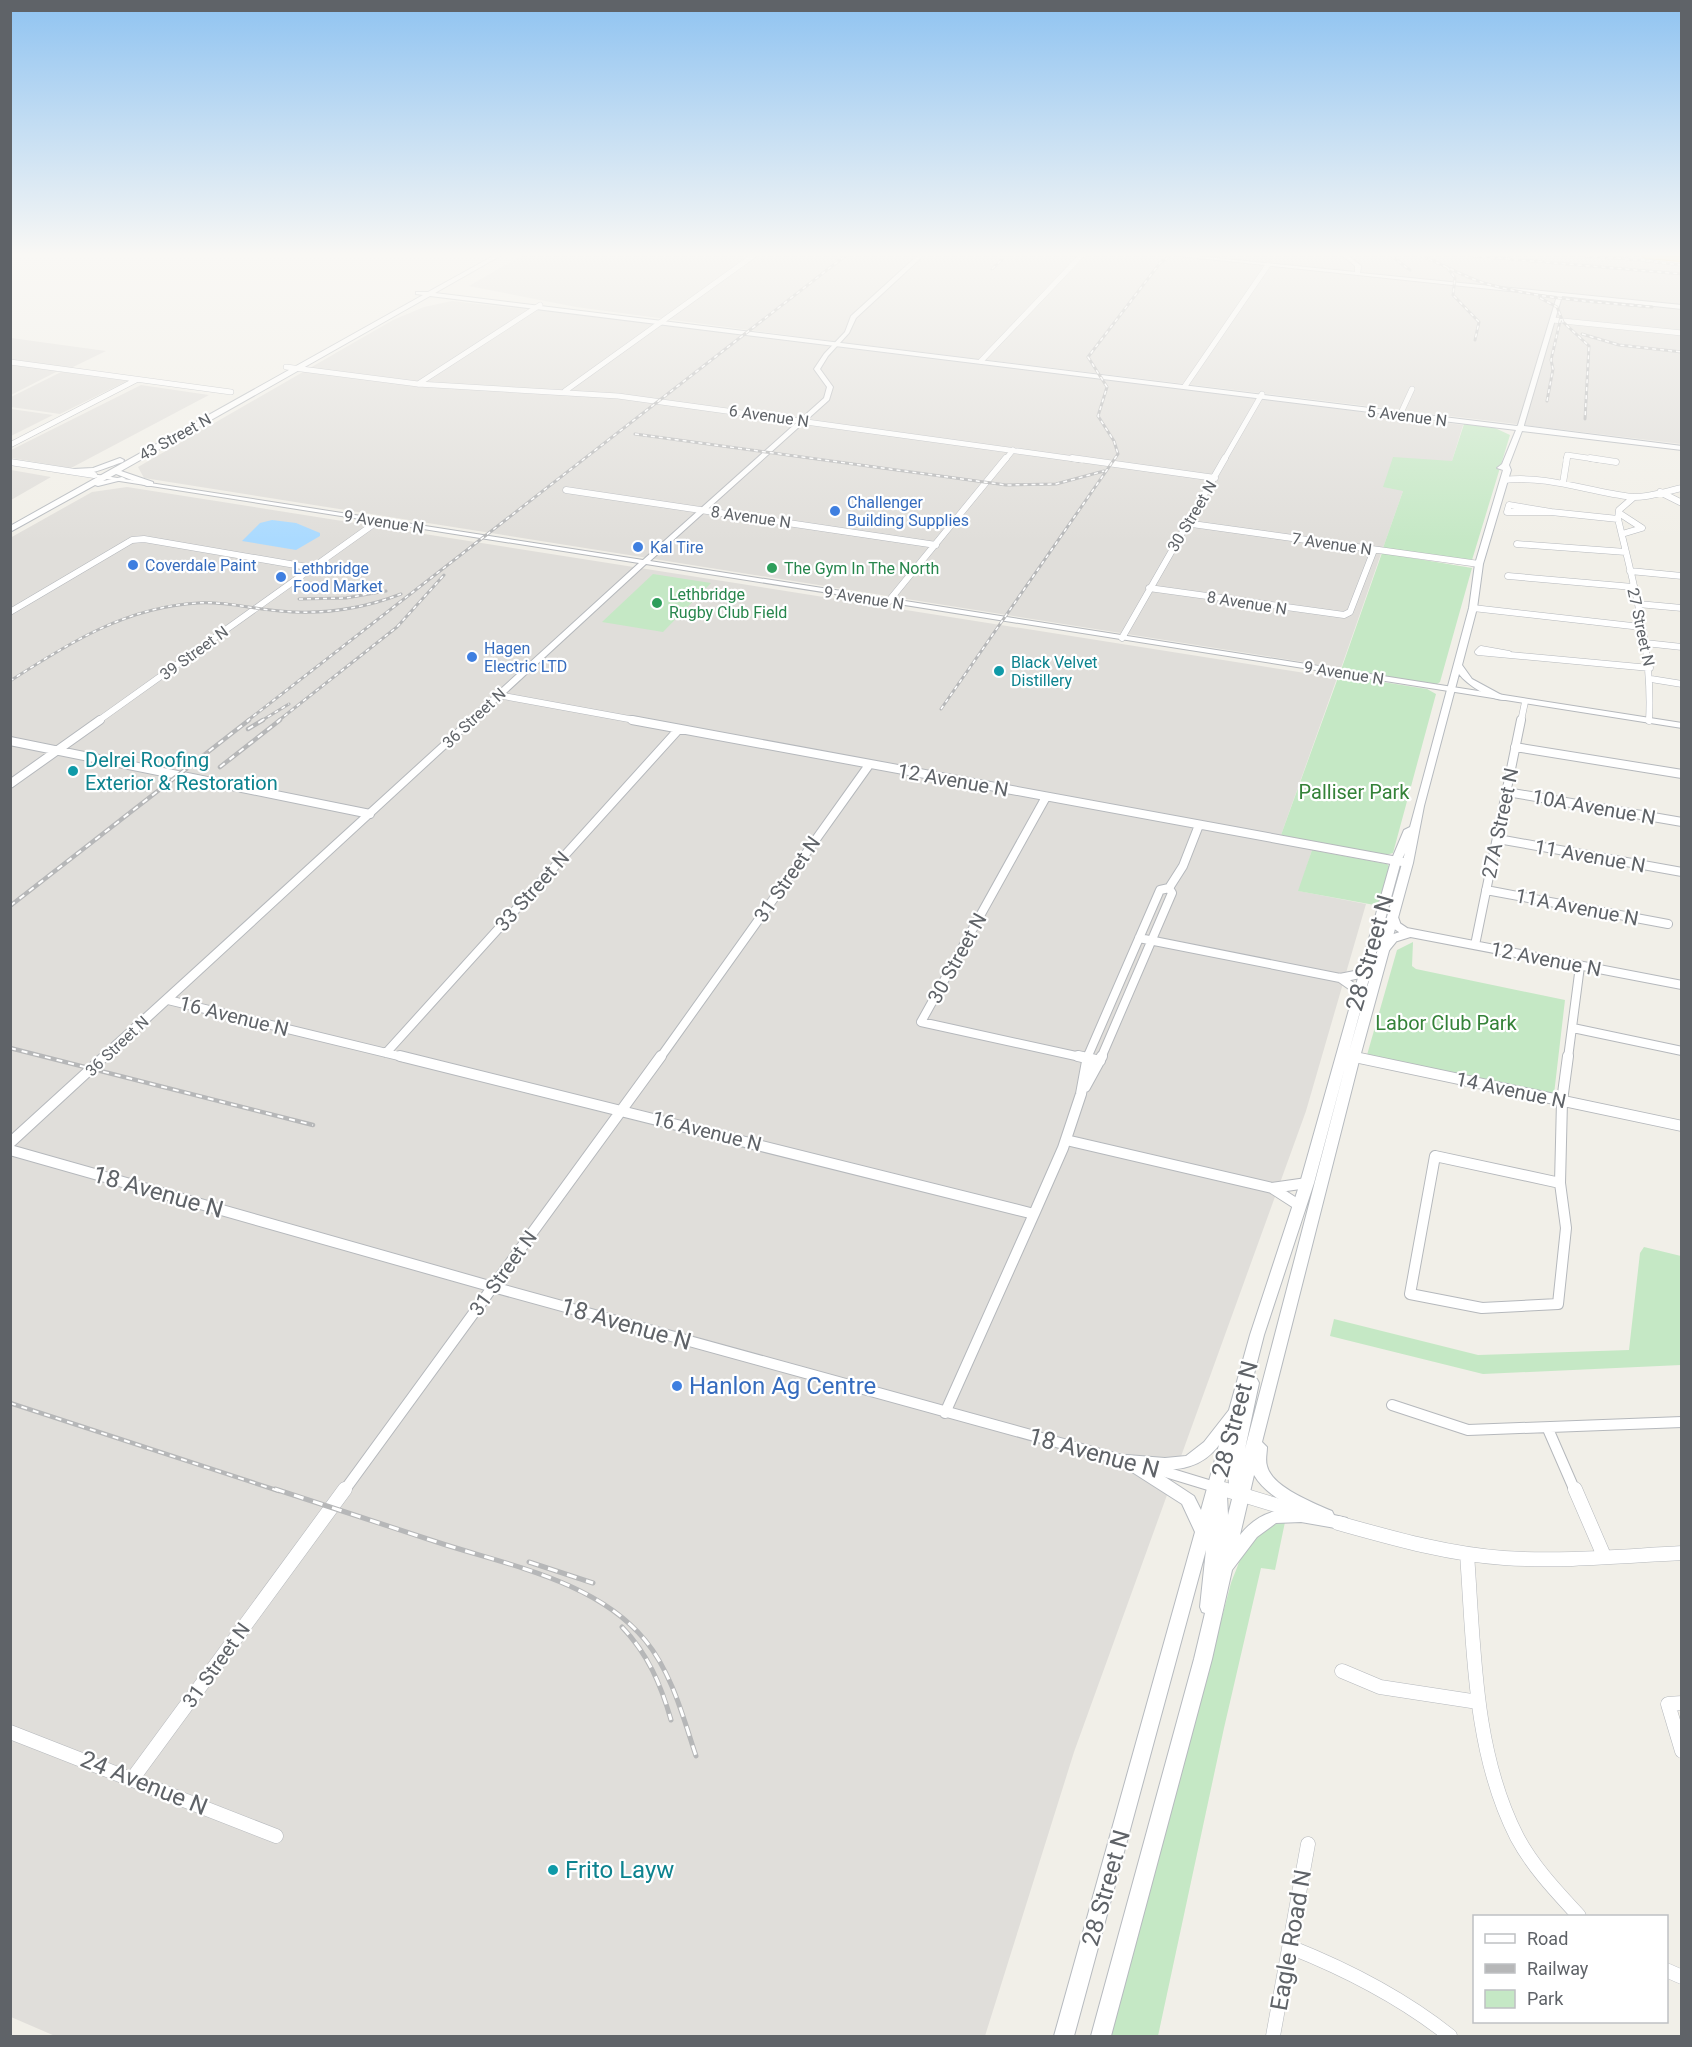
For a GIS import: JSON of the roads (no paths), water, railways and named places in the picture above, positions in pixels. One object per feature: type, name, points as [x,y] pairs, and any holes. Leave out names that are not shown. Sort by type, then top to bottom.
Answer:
[{"type":"main road","name":"43 Street N","points":[[10,530],[105,476],[159,438],[314,352]]},
{"type":"main road","points":[[296,369],[297,364],[317,352]]},
{"type":"main road","name":"43 Street N","points":[[10,522],[327,352]]},
{"type":"main road","name":"5 Avenue N","points":[[910,352],[1682,446]]},
{"type":"main road","name":"5 Avenue N","points":[[1520,427],[1551,433],[1682,446]]},
{"type":"main road","name":"28 Street N","points":[[1101,2037],[1203,1659],[1348,1056],[1360,992],[1402,862],[1452,690],[1473,608],[1479,564],[1509,452],[1520,427]]},
{"type":"main road","points":[[1509,452],[1532,434],[1551,433]]},
{"type":"main road","points":[[105,476],[107,471],[159,438]]},
{"type":"main road","points":[[73,471],[93,470],[123,462]]},
{"type":"main road","points":[[123,462],[118,471],[120,475],[150,484]]},
{"type":"main road","name":"28 Street N","points":[[1496,499],[1496,483],[1500,468],[1505,472]]},
{"type":"main road","points":[[41,512],[92,479],[94,475]]},
{"type":"main road","points":[[75,493],[122,479]]},
{"type":"main road","points":[[1458,666],[1469,681],[1502,698]]},
{"type":"main road","name":"28 Street N","points":[[1064,2037],[1257,1335],[1385,949],[1402,862]]},
{"type":"main road","points":[[1241,1495],[1235,1480],[1243,1422],[1257,1363],[1257,1335]]},
{"type":"main road","points":[[1127,1461],[1185,1465],[1197,1459],[1217,1438],[1238,1405]]},
{"type":"main road","points":[[1260,1426],[1259,1467],[1267,1481],[1282,1494],[1341,1523]]},
{"type":"main road","points":[[1127,1461],[1181,1493],[1198,1517],[1203,1533]]},
{"type":"main road","points":[[1203,1659],[1213,1557],[1222,1516],[1222,1501],[1216,1487]]},
{"type":"main road","points":[[1222,1574],[1243,1541],[1260,1521],[1270,1517],[1308,1516],[1341,1523]]},
{"type":"street","points":[[418,384],[468,352]]},
{"type":"street","points":[[565,391],[620,352]]},
{"type":"street","name":"36 Street N","points":[[10,1143],[498,695],[826,399],[830,387],[817,369],[821,360],[829,352]]},
{"type":"street","points":[[982,360],[990,352]]},
{"type":"street","points":[[1186,385],[1209,352]]},
{"type":"street","name":"28 Street N","points":[[1520,427],[1543,352]]},
{"type":"street","points":[[10,362],[231,392]]},
{"type":"street","name":"6 Avenue N","points":[[286,367],[418,384],[565,391],[1215,478]]},
{"type":"street","points":[[10,445],[136,380]]},
{"type":"street","points":[[1401,413],[1412,389]]},
{"type":"street","name":"30 Street N","points":[[1122,638],[1185,523],[1215,478],[1260,396]]},
{"type":"street","points":[[888,602],[1013,450]]},
{"type":"street","points":[[1563,483],[1567,455],[1616,462]]},
{"type":"street","name":"9 Avenue N","points":[[10,462],[1682,726]]},
{"type":"street","points":[[1505,472],[1521,478],[1563,483],[1634,497],[1682,488]]},
{"type":"street","name":"8 Avenue N","points":[[566,490],[936,544]]},
{"type":"street","points":[[1660,492],[1682,502]]},
{"type":"street","points":[[1618,516],[1634,497]]},
{"type":"street","points":[[1551,512],[1509,505],[1507,512],[1618,516],[1642,528],[1622,534]]},
{"type":"street","name":"27 Street N","points":[[1618,516],[1650,668],[1649,721]]},
{"type":"street","name":"39 Street N","points":[[10,784],[378,521]]},
{"type":"street","name":"7 Avenue N","points":[[1185,523],[1479,564]]},
{"type":"street","points":[[10,612],[127,542],[144,539],[313,568]]},
{"type":"street","points":[[1517,544],[1626,552]]},
{"type":"street","name":"8 Avenue N","points":[[1149,588],[1344,615],[1350,612],[1374,550]]},
{"type":"street","points":[[1630,572],[1682,576]]},
{"type":"street","points":[[1508,576],[1633,587]]},
{"type":"street","points":[[1638,604],[1682,608]]},
{"type":"street","points":[[1473,608],[1641,627]]},
{"type":"street","points":[[1645,643],[1682,647]]},
{"type":"street","points":[[1509,654],[1650,668]]},
{"type":"street","points":[[1651,679],[1682,684]]},
{"type":"street","name":"12 Avenue N","points":[[498,695],[1402,862]]},
{"type":"street","name":"27A Street N","points":[[1475,945],[1525,702]]},
{"type":"street","name":"33 Street N","points":[[386,1053],[679,729]]},
{"type":"street","points":[[10,741],[370,814]]},
{"type":"street","points":[[1515,747],[1682,774]]},
{"type":"street","name":"31 Street N","points":[[133,1778],[623,1110],[869,765]]},
{"type":"street","name":"10A Avenue N","points":[[1507,792],[1682,822]]},
{"type":"street","name":"30 Street N","points":[[1046,797],[921,1022],[1100,1061]]},
{"type":"street","points":[[945,1413],[1066,1140],[1081,1094],[1087,1058],[1160,890],[1168,888],[1183,866],[1199,825]]},
{"type":"street","name":"11 Avenue N","points":[[1498,839],[1682,872]]},
{"type":"street","points":[[1081,1094],[1100,1061],[1172,893],[1168,888]]},
{"type":"street","name":"11A Avenue N","points":[[1486,890],[1668,924]]},
{"type":"street","points":[[1393,915],[1396,926],[1410,933]]},
{"type":"street","points":[[1385,949],[1394,938],[1410,933]]},
{"type":"street","name":"12 Avenue N","points":[[1410,933],[1682,985]]},
{"type":"street","points":[[1139,938],[1340,978],[1365,974]]},
{"type":"street","points":[[1560,1183],[1435,1156],[1410,1294],[1482,1308],[1558,1304],[1566,1228],[1560,1183],[1562,1101],[1580,966]]},
{"type":"street","points":[[1340,978],[1360,992]]},
{"type":"street","name":"16 Avenue N","points":[[168,1000],[623,1110],[1034,1214]]},
{"type":"street","points":[[1573,1028],[1682,1051]]},
{"type":"street","name":"14 Avenue N","points":[[1348,1056],[1682,1126]]},
{"type":"street","points":[[1066,1140],[1272,1188],[1300,1206]]},
{"type":"street","name":"18 Avenue N","points":[[10,1150],[945,1413],[1127,1461],[1341,1523],[1467,1554],[1538,1560],[1682,1552]]},
{"type":"street","points":[[1272,1188],[1307,1183]]},
{"type":"street","points":[[1392,1405],[1434,1421],[1468,1430],[1548,1429],[1682,1422]]},
{"type":"street","points":[[1548,1429],[1604,1556]]},
{"type":"street","points":[[1467,1554],[1478,1702],[1496,1786],[1515,1834],[1539,1875],[1577,1915]]},
{"type":"street","points":[[1342,1671],[1380,1687],[1478,1702]]},
{"type":"street","points":[[1682,1703],[1668,1704],[1682,1751]]},
{"type":"street","name":"24 Avenue N","points":[[10,1732],[133,1778],[276,1836]]},
{"type":"street","name":"Eagle Road N","points":[[1273,2037],[1308,1844]]},
{"type":"street","points":[[1290,1947],[1343,1968],[1390,1993],[1450,2037]]},
{"type":"street","points":[[1668,1971],[1682,1977]]},
{"type":"water","points":[[272,520],[296,523],[320,533],[320,536],[296,550],[242,541],[260,523]]},
{"type":"railway","points":[[247,721],[722,352]]},
{"type":"railway","points":[[941,709],[1118,454],[1114,441],[1098,416],[1107,387],[1088,357],[1092,352]]},
{"type":"railway","points":[[1547,401],[1553,369],[1551,360],[1553,352]]},
{"type":"railway","points":[[1585,419],[1589,352]]},
{"type":"railway","points":[[1678,352],[1682,352]]},
{"type":"railway","points":[[635,434],[1006,485],[1056,484],[1104,471]]},
{"type":"railway","points":[[278,721],[397,627],[444,575]]},
{"type":"railway","points":[[299,599],[346,598],[386,591]]},
{"type":"railway","points":[[10,681],[54,653],[99,629],[122,619],[172,606],[208,603],[311,612],[356,607],[401,594]]},
{"type":"railway","points":[[261,721],[289,704]]},
{"type":"railway","points":[[10,906],[249,720]]},
{"type":"railway","points":[[248,729],[263,720]]},
{"type":"railway","points":[[220,767],[280,720]]},
{"type":"railway","points":[[10,1048],[313,1125]]},
{"type":"railway","points":[[10,1403],[279,1491]]},
{"type":"railway","points":[[275,1489],[552,1578],[603,1604],[625,1620],[645,1640],[663,1667],[676,1696],[696,1756]]},
{"type":"railway","points":[[529,1562],[593,1583]]},
{"type":"railway","points":[[622,1627],[653,1670],[671,1720]]},
{"type":"place","name":"Challenger Building Supplies","points":[[835,511]]},
{"type":"place","name":"Kal Tire","points":[[638,547]]},
{"type":"place","name":"Coverdale Paint","points":[[133,565]]},
{"type":"place","name":"The Gym In The North","points":[[772,568]]},
{"type":"place","name":"Lethbridge Food Market","points":[[281,577]]},
{"type":"place","name":"Lethbridge Rugby Club Field","points":[[657,603]]},
{"type":"place","name":"Hagen Electric LTD","points":[[472,657]]},
{"type":"place","name":"Black Velvet Distillery","points":[[999,671]]},
{"type":"place","name":"Delrei Roofing Exterior & Restoration","points":[[73,771]]},
{"type":"place","name":"Hanlon Ag Centre","points":[[677,1386]]},
{"type":"place","name":"Frito Layw","points":[[553,1870]]},
{"type":"park label","name":"Palliser Park","points":[[1354,792]]},
{"type":"park label","name":"Labor Club Park","points":[[1446,1023]]}]
